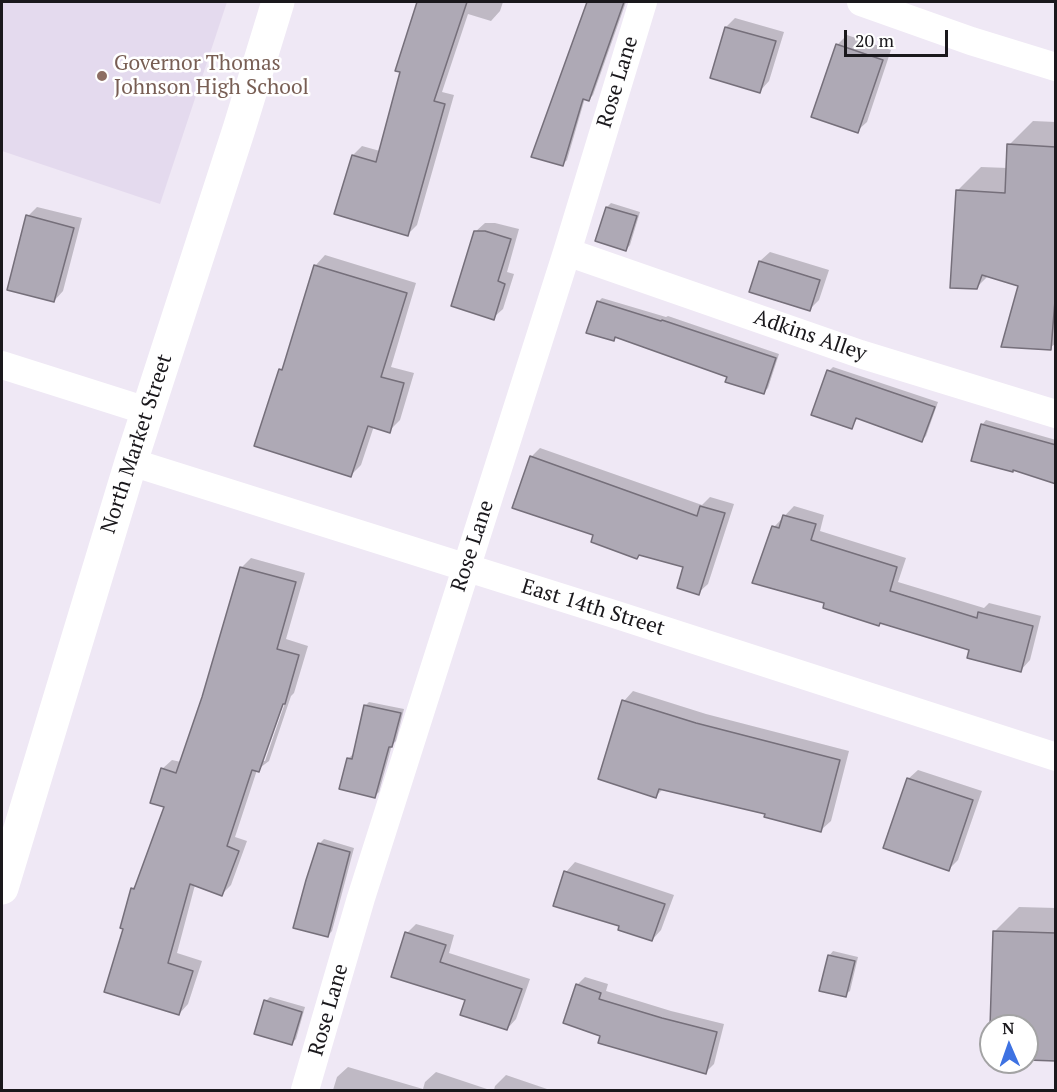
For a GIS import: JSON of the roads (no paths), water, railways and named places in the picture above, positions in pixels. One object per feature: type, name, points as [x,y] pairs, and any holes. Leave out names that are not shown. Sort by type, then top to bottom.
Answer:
[{"type":"main road","name":"North Market Street","points":[[2,888],[130,462],[278,2]]},
{"type":"street","name":"Rose Lane","points":[[305,1090],[361,898],[567,252],[643,2]]},
{"type":"street","points":[[861,2],[971,41],[1056,67]]},
{"type":"street","name":"Adkins Alley","points":[[567,252],[860,354],[1056,414]]},
{"type":"street","points":[[2,365],[147,411]]},
{"type":"street","name":"East 14th Street","points":[[130,462],[617,615],[1056,757]]},
{"type":"place","name":"Governor Thomas Johnson High School","points":[[102,76]]}]
